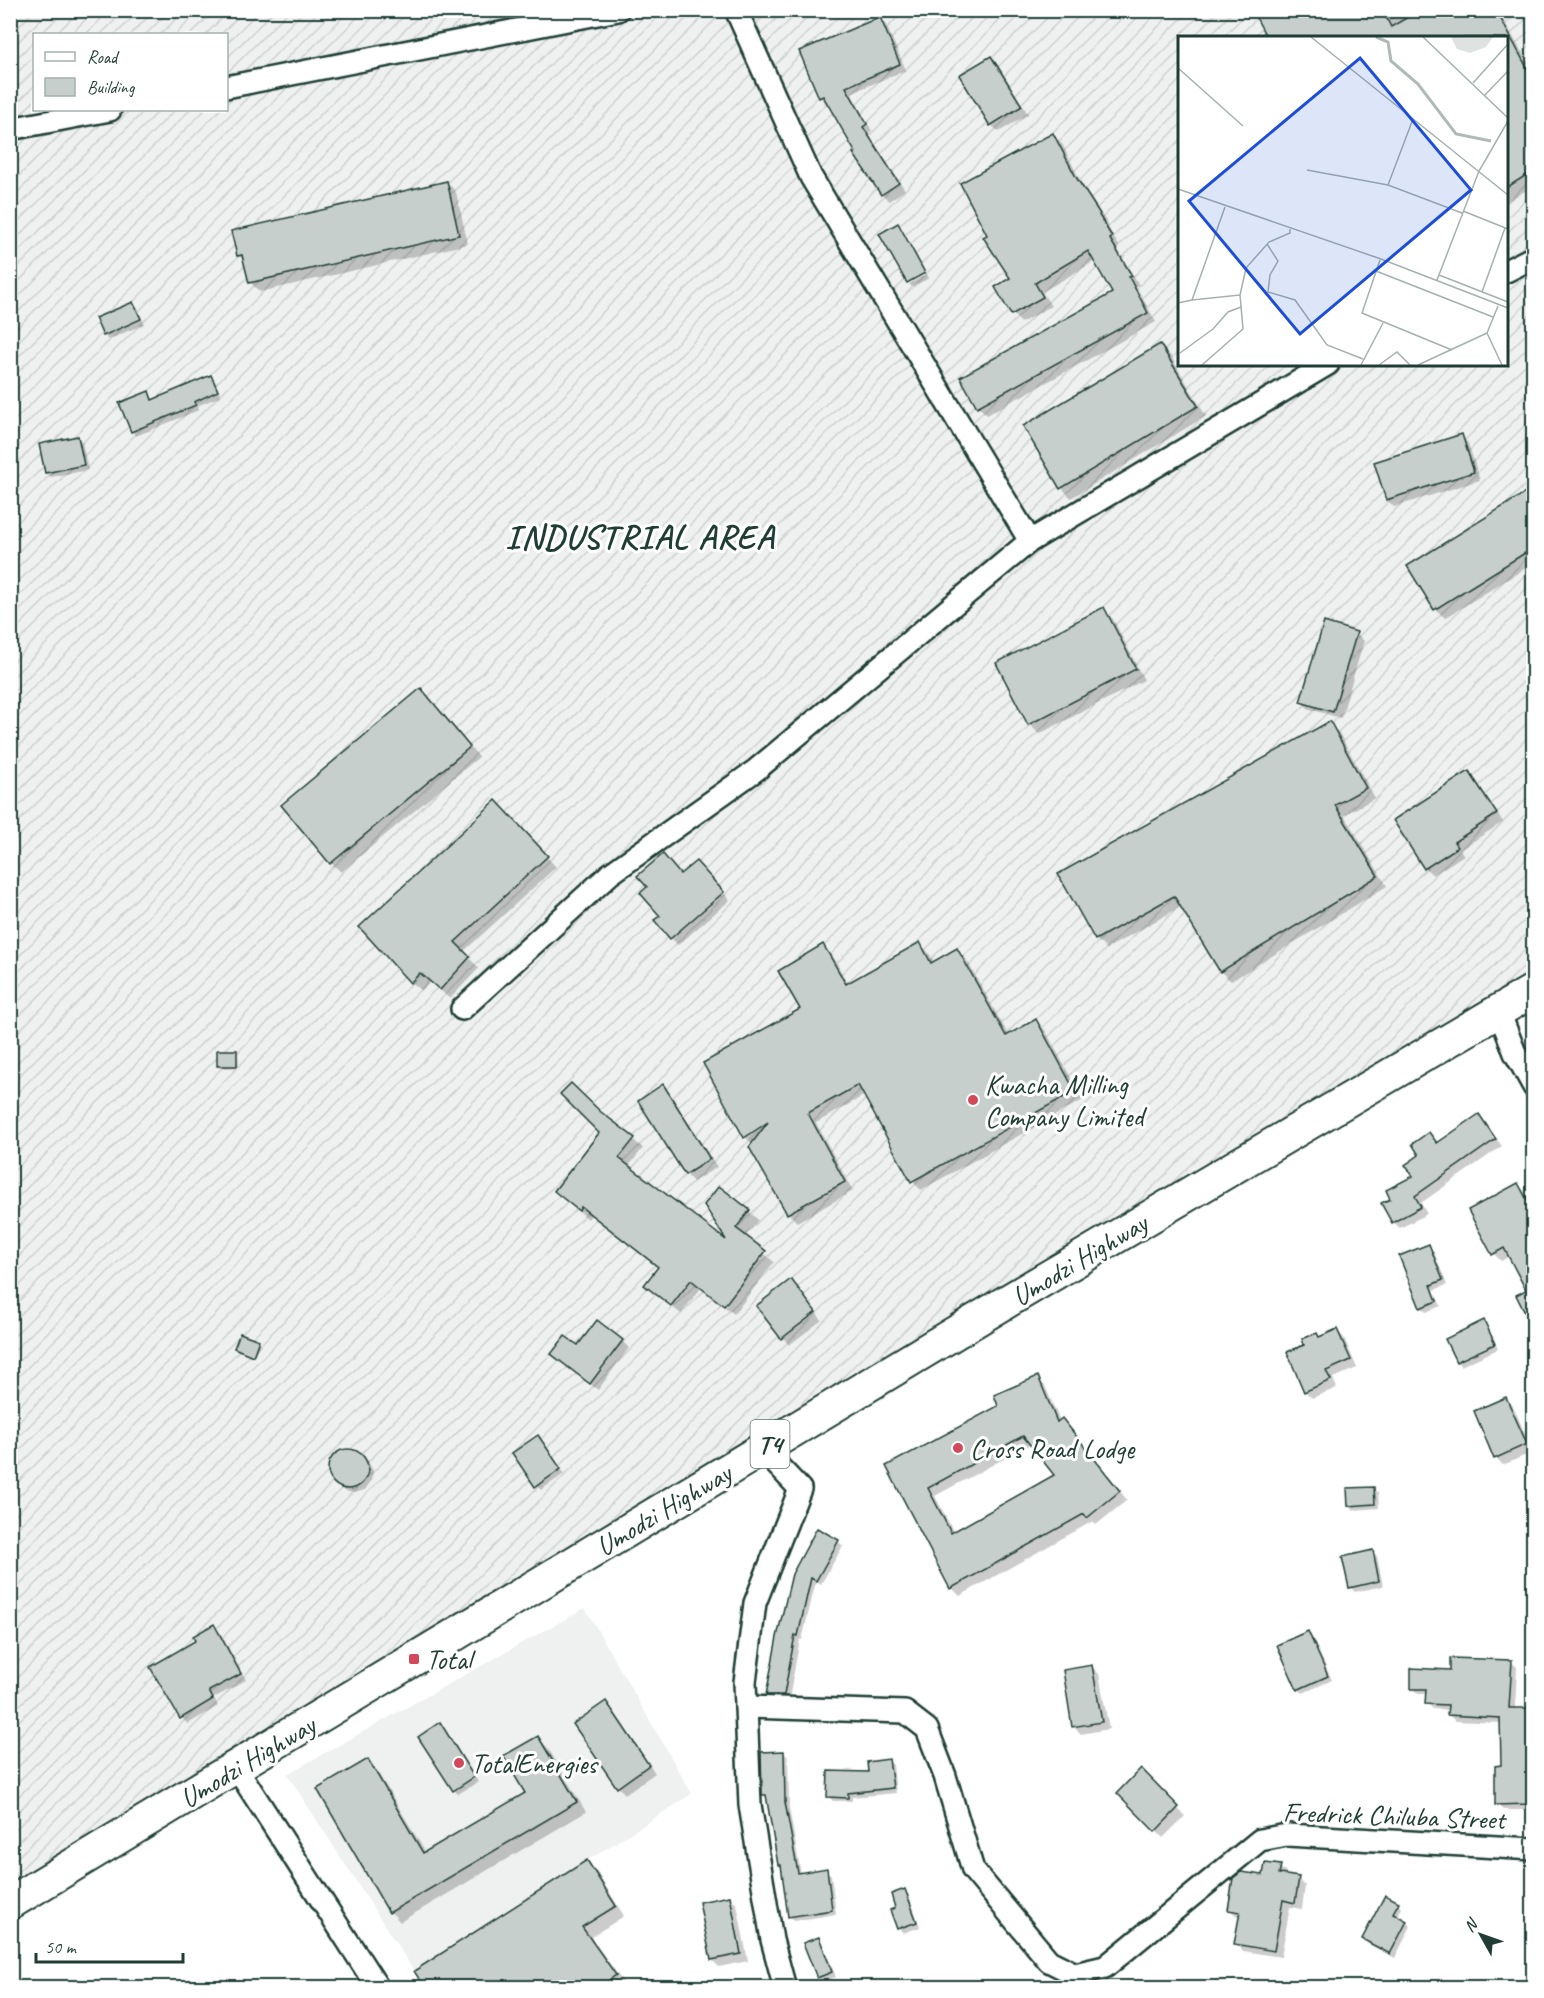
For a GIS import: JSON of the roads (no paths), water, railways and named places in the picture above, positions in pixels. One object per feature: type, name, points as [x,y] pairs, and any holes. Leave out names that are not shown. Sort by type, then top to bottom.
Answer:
[{"type":"highway","name":"Umodzi Highway","points":[[10,1903],[762,1449],[1533,990]]},
{"type":"street","points":[[228,87],[618,10]]},
{"type":"street","points":[[736,10],[811,177],[1030,541]]},
{"type":"street","points":[[10,129],[105,111]]},
{"type":"street","points":[[1508,270],[1533,257]]},
{"type":"street","points":[[462,1008],[610,874],[756,770],[1030,541],[1325,366]]},
{"type":"street","points":[[1498,1009],[1515,1053],[1533,1087]]},
{"type":"street","points":[[762,1449],[800,1489],[755,1604],[745,1682],[750,1805],[772,1940],[785,1988]]},
{"type":"street","name":"Fredrick Chiluba Street","points":[[746,1707],[905,1712],[927,1729],[945,1776],[973,1870],[1049,1961],[1075,1974],[1104,1967],[1260,1840],[1287,1835],[1533,1849]]},
{"type":"street","points":[[236,1767],[378,1988]]},
{"type":"place","name":"Kwacha Milling Company Limited","points":[[973,1100]]},
{"type":"place","name":"Cross Road Lodge","points":[[958,1448]]},
{"type":"place","name":"Total","points":[[414,1659]]},
{"type":"place","name":"TotalEnergies","points":[[459,1763]]},
{"type":"district","name":"INDUSTRIAL AREA","points":[[640,536]]}]
